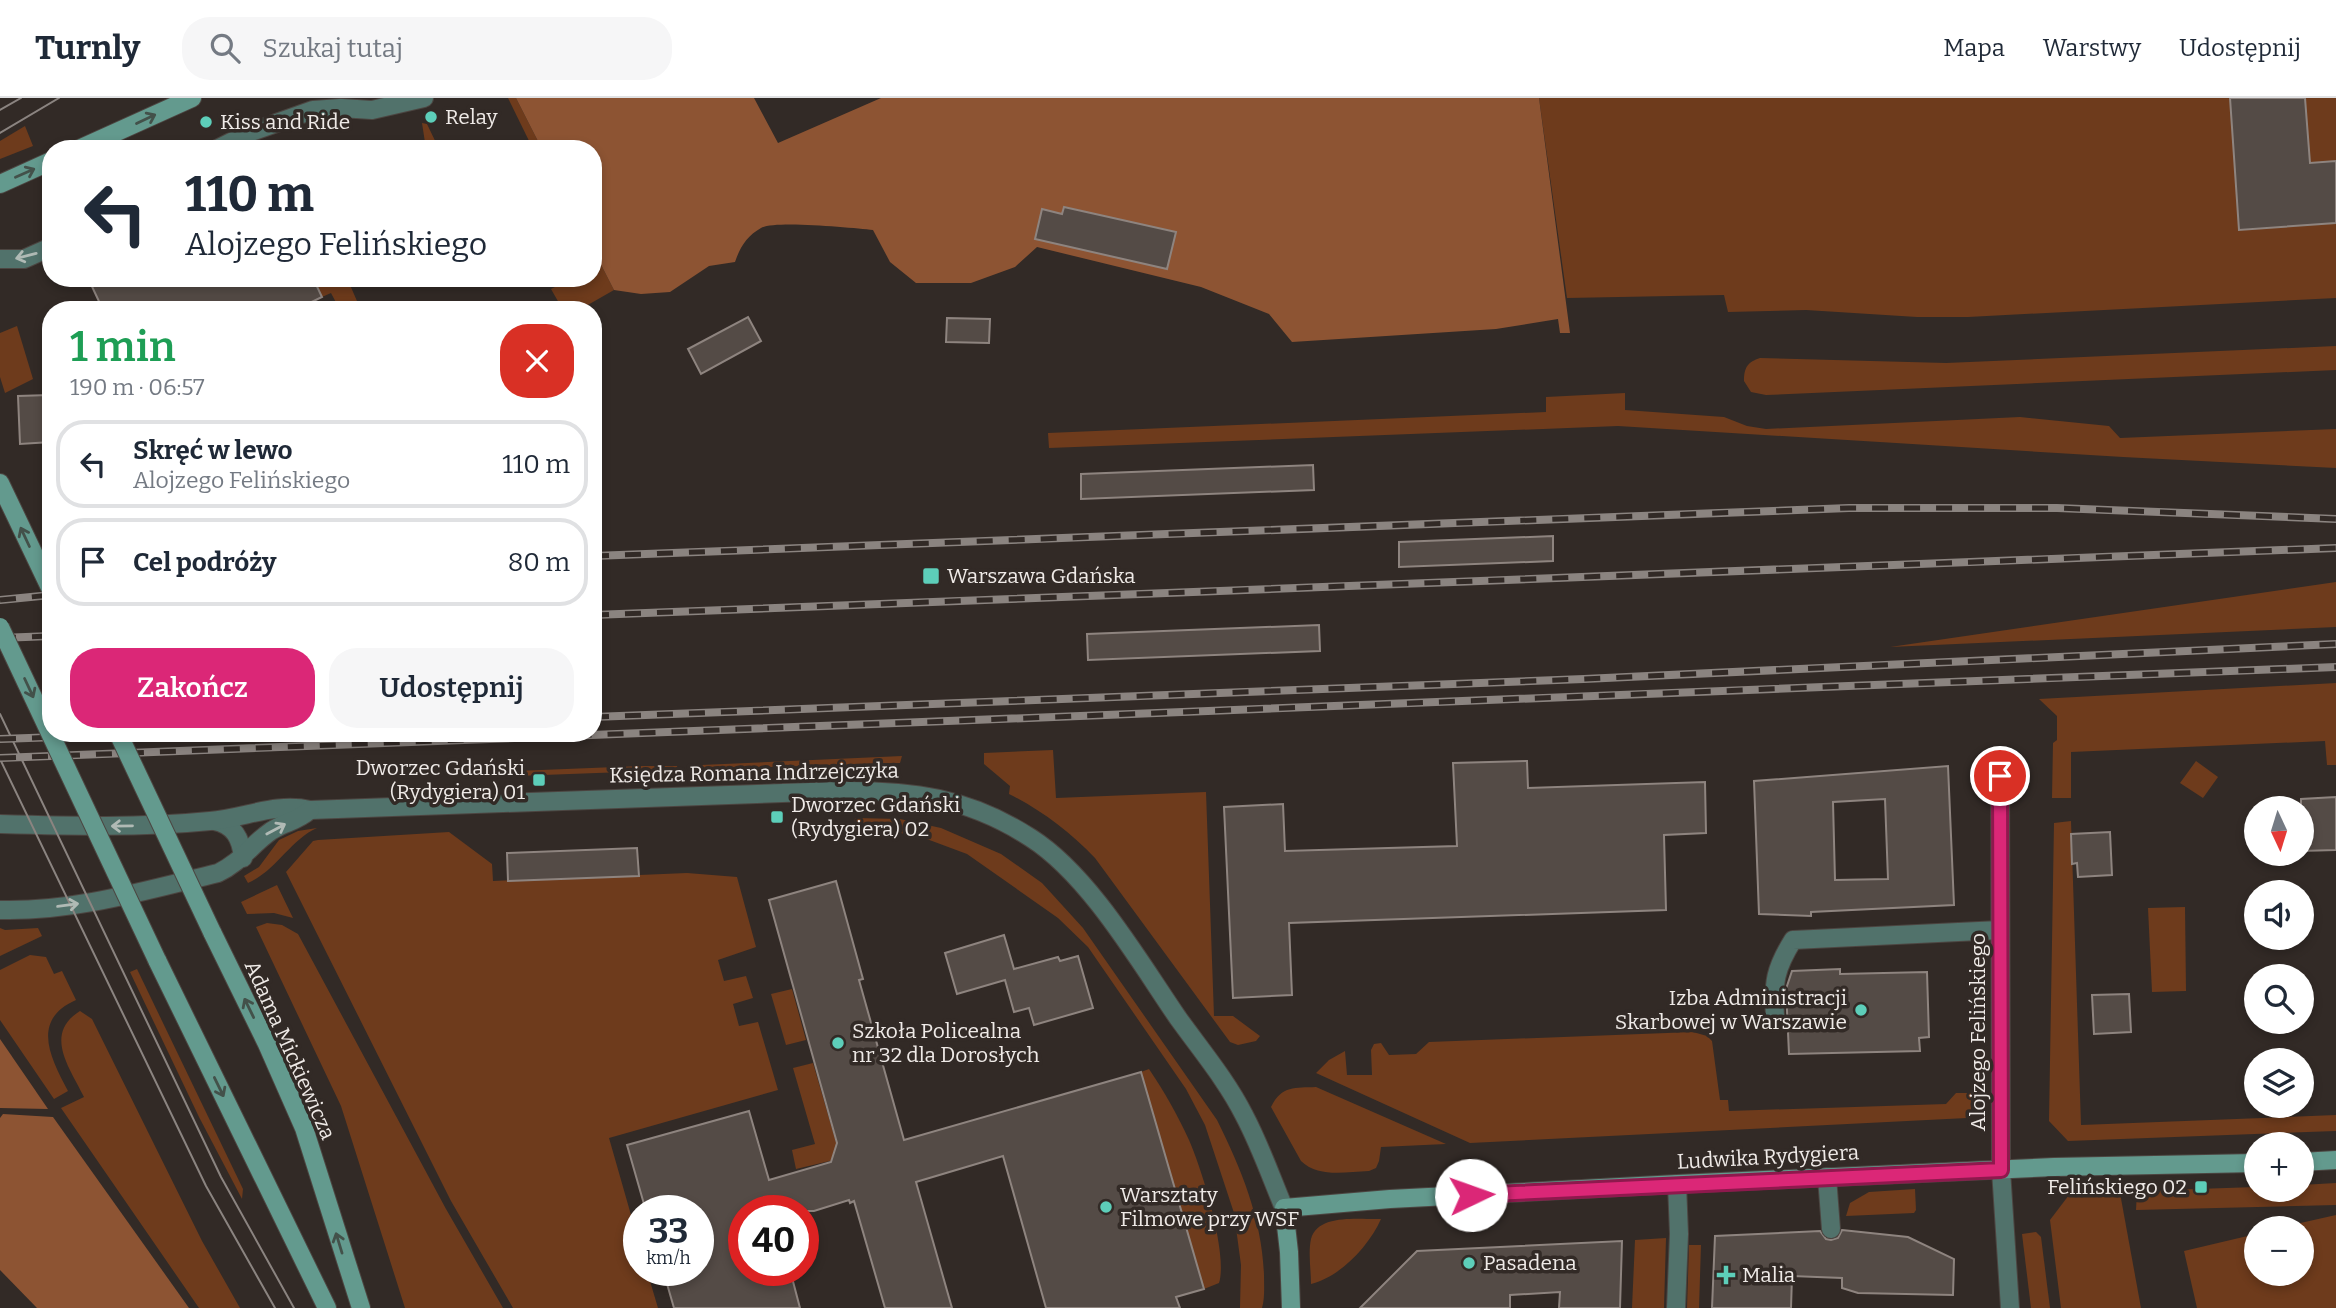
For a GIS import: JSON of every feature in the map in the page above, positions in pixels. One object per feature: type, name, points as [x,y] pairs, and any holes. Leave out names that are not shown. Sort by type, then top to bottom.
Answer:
[{"type":"main road","points":[[99,140],[192,98]]},
{"type":"main road","points":[[0,184],[42,165]]},
{"type":"main road","points":[[0,483],[42,571]]},
{"type":"main road","points":[[0,626],[42,715]]},
{"type":"main road","points":[[55,742],[157,960],[327,1308]]},
{"type":"main road","name":"Adama Mickiewicza","points":[[122,742],[267,1044],[304,1128],[361,1308]]},
{"type":"main road","points":[[2314,1161],[2336,1160]]},
{"type":"main road","name":"Ludwika Rydygiera","points":[[1284,1208],[1390,1199],[1827,1177],[2244,1163]]},
{"type":"main road","points":[[1284,1208],[1291,1308]]},
{"type":"street","points":[[235,140],[313,110],[341,107],[372,110],[425,98]]},
{"type":"street","points":[[0,259],[24,259],[42,251]]},
{"type":"street","name":"Alojzego Felińskiego","points":[[2000,756],[2001,1170],[2010,1308]]},
{"type":"street","name":"Księdza Romana Indrzejczyka","points":[[0,824],[121,827],[213,821],[292,806],[310,810],[887,790],[943,798],[989,814],[1032,838],[1066,866],[1098,903],[1237,1102],[1260,1147],[1284,1208]]},
{"type":"street","name":"Księdza Romana Indrzejczyka","points":[[0,910],[26,911],[107,900],[219,873],[235,865],[279,825],[299,821],[310,810]]},
{"type":"street","points":[[213,821],[226,823],[234,830],[240,840],[243,858]]},
{"type":"street","points":[[1775,1017],[1773,991],[1779,963],[1793,940],[2000,930]]},
{"type":"street","points":[[1827,1177],[1831,1229]]},
{"type":"street","points":[[1676,1308],[1679,1234],[1677,1184]]},
{"type":"shaded area","points":[[508,98],[516,98],[537,140],[529,140]]},
{"type":"shaded area","points":[[516,98],[754,98],[778,143],[881,98],[1539,98],[1570,333],[1560,333],[1558,319],[1496,329],[1292,342],[1269,314],[1201,287],[1037,247],[1015,267],[971,283],[916,283],[890,262],[873,230],[815,225],[761,228],[745,242],[735,262],[709,266],[670,292],[641,294],[614,290],[602,267],[602,140],[537,140]]},
{"type":"shaded area","points":[[1539,98],[2336,98],[2336,298],[1968,317],[1917,317],[1806,310],[1728,312],[1724,295],[1567,298]]},
{"type":"shaded area","points":[[422,123],[427,124],[435,140],[425,140]]},
{"type":"shaded area","points":[[25,126],[33,146],[0,159],[0,141]]},
{"type":"shaded area","points":[[602,267],[614,290],[595,301],[558,301],[551,289],[602,287]]},
{"type":"shaded area","points":[[317,287],[351,287],[357,301],[335,301],[331,293],[322,297]]},
{"type":"shaded area","points":[[17,326],[33,379],[5,393],[0,377],[0,333]]},
{"type":"shaded area","points":[[2336,346],[2336,370],[1766,395],[1751,392],[1744,381],[1748,366],[1760,358],[1946,363]]},
{"type":"shaded area","points":[[1625,393],[1625,410],[1724,417],[1747,426],[1766,429],[2020,417],[2109,426],[2120,438],[2336,429],[2336,468],[1618,426],[1049,448],[1048,433],[1546,412],[1546,397]]},
{"type":"shaded area","points":[[2336,582],[2336,627],[1890,647]]},
{"type":"shaded area","points":[[2336,683],[2336,765],[2327,765],[2325,741],[2071,752],[2071,798],[2052,798],[2053,743],[2057,740],[2057,716],[2039,699]]},
{"type":"shaded area","points":[[1053,750],[1056,798],[1206,792],[1214,1016],[1233,1016],[1260,1036],[1256,1041],[1238,1045],[1230,1042],[1095,858],[1055,822],[1009,794],[1010,786],[984,764],[984,753]]},
{"type":"shaded area","points":[[902,756],[900,763],[701,769],[701,765]]},
{"type":"shaded area","points":[[2196,761],[2218,777],[2203,798],[2180,783]]},
{"type":"shaded area","points":[[677,766],[678,770],[516,776],[516,771]]},
{"type":"shaded area","points":[[855,818],[900,819],[941,828],[1001,854],[1042,883],[1083,928],[1217,1120],[1226,1139],[1255,1215],[1264,1275],[1262,1308],[1240,1308],[1241,1265],[1234,1213],[1205,1125],[1186,1089],[1088,947],[1058,918],[967,854],[924,838],[854,823]]},
{"type":"shaded area","points":[[2071,821],[2081,1125],[2314,1118],[2314,1116],[2336,1115],[2336,1131],[2244,1132],[2244,1134],[2068,1141],[2049,1121],[2054,823]]},
{"type":"shaded area","points":[[317,828],[307,833],[267,871],[248,883],[244,876],[259,867],[279,840],[298,831]]},
{"type":"shaded area","points":[[449,832],[492,864],[493,881],[687,873],[737,877],[756,947],[718,960],[724,981],[746,976],[753,998],[733,1004],[739,1026],[758,1022],[778,1090],[609,1138],[625,1195],[623,1195],[623,1286],[651,1286],[658,1308],[513,1308],[451,1201],[286,872],[313,841]]},
{"type":"shaded area","points":[[277,885],[293,918],[274,913],[247,914],[241,902]]},
{"type":"shaded area","points":[[2185,907],[2186,991],[2152,992],[2148,908]]},
{"type":"shaded area","points":[[267,923],[282,925],[298,934],[446,1209],[503,1308],[405,1308],[341,1106],[256,927]]},
{"type":"shaded area","points":[[0,928],[38,928],[42,936],[0,956]]},
{"type":"shaded area","points":[[30,955],[46,957],[54,974],[62,971],[76,1000],[62,1008],[53,1018],[49,1029],[51,1053],[68,1091],[54,1099],[0,1020],[0,970]]},
{"type":"shaded area","points":[[137,969],[243,1189],[242,1199],[199,1117],[130,972]]},
{"type":"shaded area","points":[[792,989],[806,1040],[786,1045],[771,994]]},
{"type":"shaded area","points":[[80,1011],[92,1019],[202,1241],[240,1308],[199,1308],[61,1108],[84,1097],[67,1063],[61,1041],[69,1020]]},
{"type":"shaded area","points":[[1693,1032],[1707,1036],[1712,1041],[1720,1100],[1728,1100],[1729,1111],[1946,1104],[1956,1093],[1971,1093],[1971,1114],[1967,1118],[1470,1143],[1316,1073],[1329,1060],[1345,1051],[1347,1075],[1372,1075],[1371,1050],[1374,1044],[1381,1043],[1389,1055],[1416,1054],[1429,1042]]},
{"type":"shaded area","points":[[0,1039],[48,1109],[0,1108]]},
{"type":"shaded area","points":[[813,1063],[840,1156],[834,1160],[796,1169],[792,1150],[815,1144],[793,1068]]},
{"type":"shaded area","points":[[1149,1069],[1189,1140],[1212,1212],[1221,1270],[1219,1283],[1204,1289],[1141,1072]]},
{"type":"shaded area","points":[[1316,1087],[1446,1144],[1381,1147],[1376,1168],[1369,1171],[1333,1173],[1316,1170],[1301,1161],[1271,1107],[1285,1091]]},
{"type":"shaded area","points":[[3,1114],[53,1117],[189,1308],[37,1308],[0,1270],[0,1118]]},
{"type":"shaded area","points":[[2336,1183],[2336,1205],[2136,1210],[2137,1191],[2244,1187],[2244,1202],[2314,1202],[2314,1184]]},
{"type":"shaded area","points":[[1915,1189],[1914,1213],[1846,1216],[1850,1203],[1869,1192]]},
{"type":"shaded area","points":[[2120,1193],[2141,1308],[2061,1308],[2050,1220],[2069,1195]]},
{"type":"shaded area","points":[[2336,1215],[2336,1308],[2197,1308],[2184,1251],[2244,1237],[2244,1286],[2314,1286],[2314,1220]]},
{"type":"shaded area","points":[[1381,1219],[1369,1240],[1352,1259],[1332,1275],[1311,1284],[1310,1244],[1315,1231],[1322,1225],[1341,1220]]},
{"type":"shaded area","points":[[2036,1232],[2041,1237],[2050,1308],[2031,1308],[2022,1234]]},
{"type":"shaded area","points":[[1666,1238],[1664,1308],[1632,1308],[1635,1240]]},
{"type":"shaded area","points":[[1689,1245],[1701,1245],[1699,1308],[1687,1308]]},
{"type":"building","points":[[2230,98],[2305,98],[2310,163],[2336,161],[2336,223],[2239,230]]},
{"type":"building","points":[[1064,207],[1176,232],[1167,269],[1035,239],[1042,209],[1062,214]]},
{"type":"building","points":[[92,287],[317,287],[322,297],[314,301],[99,301]]},
{"type":"building","points":[[748,317],[761,341],[701,374],[688,349]]},
{"type":"building","points":[[947,318],[990,319],[989,343],[946,342]]},
{"type":"building","points":[[42,395],[42,443],[20,444],[18,396]]},
{"type":"building","points":[[1313,465],[1314,490],[1081,499],[1081,474]]},
{"type":"building","points":[[1553,536],[1553,561],[1399,567],[1399,542]]},
{"type":"building","points":[[1319,625],[1320,651],[1088,660],[1087,634]]},
{"type":"building","points":[[1527,761],[1528,788],[1705,782],[1706,833],[1664,835],[1666,910],[1289,923],[1292,995],[1233,998],[1224,807],[1283,804],[1285,851],[1457,846],[1453,763]]},
{"type":"building","points":[[1948,766],[1954,905],[1811,912],[1811,916],[1759,914],[1754,781]],"holes":[[[1885,799],[1888,879],[1835,880],[1833,802]]]},
{"type":"building","points":[[2336,797],[2336,850],[2314,851],[2314,798]]},
{"type":"building","points":[[2110,832],[2112,875],[2078,877],[2077,863],[2072,864],[2071,834]]},
{"type":"building","points":[[637,848],[639,876],[508,881],[507,853]]},
{"type":"building","points":[[836,881],[863,979],[859,980],[904,1140],[1141,1072],[1204,1289],[1176,1297],[1180,1308],[1046,1308],[1003,1156],[916,1182],[952,1308],[885,1308],[854,1201],[850,1203],[849,1200],[819,1209],[819,1195],[728,1195],[728,1286],[794,1286],[800,1308],[674,1308],[668,1286],[714,1286],[714,1195],[641,1195],[627,1145],[749,1111],[769,1180],[831,1162],[837,1143],[769,900]]},
{"type":"building","points":[[1004,935],[1014,969],[1058,957],[1060,961],[1078,956],[1093,1008],[1034,1025],[1029,1008],[1014,1012],[1005,980],[957,994],[945,953]]},
{"type":"building","points":[[1840,969],[1840,974],[1927,972],[1929,1037],[1919,1038],[1920,1051],[1789,1054],[1786,989],[1792,971]]},
{"type":"building","points":[[2129,994],[2131,1032],[2094,1034],[2092,995]]},
{"type":"building","points":[[1842,1230],[1908,1237],[1954,1259],[1953,1295],[1858,1293],[1842,1288],[1842,1278],[1792,1276],[1791,1308],[1712,1308],[1715,1236],[1820,1231],[1826,1239],[1831,1240],[1838,1238]]},
{"type":"building","points":[[1622,1241],[1620,1308],[1559,1308],[1560,1292],[1510,1295],[1510,1308],[1360,1308],[1417,1251]]},
{"type":"tram line","points":[[0,110],[21,98]]},
{"type":"tram line","points":[[0,133],[59,98]]},
{"type":"tram line","points":[[0,714],[221,1177],[294,1308]]},
{"type":"tram line","points":[[0,759],[206,1186],[275,1308]]},
{"type":"railway","points":[[602,556],[1849,508],[2057,508],[2336,519]]},
{"type":"railway","points":[[602,615],[2336,548]]},
{"type":"railway","points":[[0,600],[42,596]]},
{"type":"railway","points":[[0,638],[42,636]]},
{"type":"railway","points":[[602,717],[1584,679],[2336,644]]},
{"type":"railway","points":[[602,735],[2336,667]]},
{"type":"railway","points":[[0,739],[42,738]]},
{"type":"railway","points":[[0,758],[411,742]]},
{"type":"place","name":"Relay","points":[[431,117]]},
{"type":"place","name":"Kiss and Ride","points":[[206,122]]},
{"type":"place","name":"Warszawa Gdańska","points":[[931,576]]},
{"type":"place","name":"Dworzec Gdański (Rydygiera) 01","points":[[539,780]]},
{"type":"place","name":"Dworzec Gdański (Rydygiera) 02","points":[[777,817]]},
{"type":"place","name":"Izba Administracji Skarbowej w Warszawie","points":[[1861,1010]]},
{"type":"place","name":"Szkoła Policealna nr 32 dla Dorosłych","points":[[838,1043]]},
{"type":"place","name":"Felińskiego 02","points":[[2201,1187]]},
{"type":"place","name":"Warsztaty Filmowe przy WSF","points":[[1106,1207]]},
{"type":"place","name":"Pasadena","points":[[1469,1263]]},
{"type":"place","name":"Malia","points":[[1726,1275]]},
{"type":"route","points":[[1471,1195],[2001,1170],[2000,776]]}]
